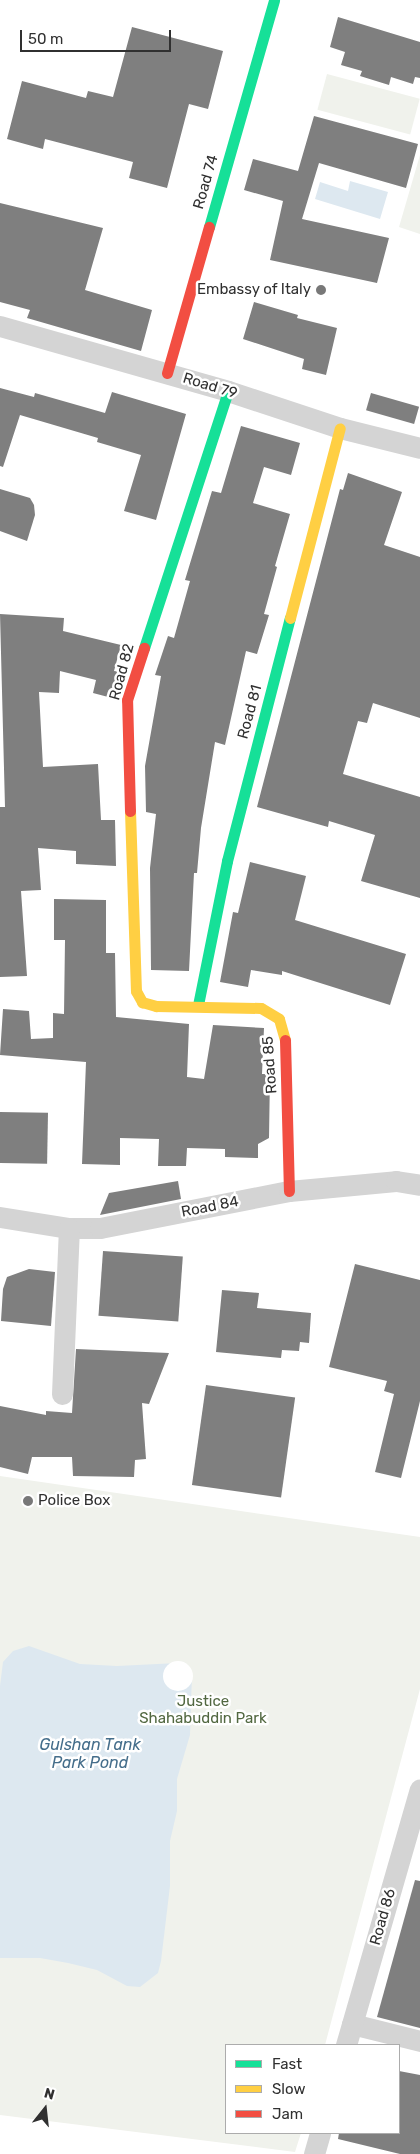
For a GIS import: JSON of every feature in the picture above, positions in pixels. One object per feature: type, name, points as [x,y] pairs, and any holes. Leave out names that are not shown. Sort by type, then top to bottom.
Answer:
[{"type":"street","name":"Road 74","points":[[167,373],[274,0]]},
{"type":"street","name":"Road 79","points":[[0,326],[228,391],[340,428],[420,448]]},
{"type":"street","name":"Road 82","points":[[142,1002],[136,991],[126,700],[228,391]]},
{"type":"street","name":"Road 81","points":[[198,1005],[227,861],[340,428]]},
{"type":"street","name":"Road 85","points":[[142,1002],[156,1006],[198,1005],[262,1008],[279,1019],[285,1036],[289,1191]]},
{"type":"street","name":"Road 84","points":[[0,1217],[69,1228],[100,1228],[289,1191],[364,1182],[396,1181],[420,1185]]},
{"type":"street","points":[[62,1394],[69,1228]]},
{"type":"street","name":"Road 86","points":[[346,2044],[420,1789]]},
{"type":"street","points":[[352,2024],[420,2042]]},
{"type":"street","points":[[314,2154],[320,2134]]},
{"type":"green space","points":[[327,74],[420,99],[410,135],[317,110]]},
{"type":"green space","points":[[420,155],[420,234],[399,227]]},
{"type":"green space","name":"Justice Shahabuddin Park","points":[[0,1476],[420,1537],[420,1689],[325,2044],[225,2044],[225,2134],[301,2134],[295,2152],[0,2115]]},
{"type":"water","points":[[350,181],[388,192],[380,219],[315,199],[320,182],[348,191]]},
{"type":"water","name":"Gulshan Tank Park Pond","points":[[29,1646],[80,1664],[117,1666],[178,1663],[192,1674],[190,1735],[177,1779],[177,1811],[170,1841],[170,1886],[161,1961],[158,1973],[140,1987],[127,1986],[97,1970],[68,1963],[40,1958],[0,1958],[0,1686],[3,1662],[13,1651]]},
{"type":"pier","points":[[178,1661],[184,1662],[192,1670],[192,1682],[184,1690],[178,1691],[172,1690],[164,1682],[163,1676],[164,1670],[172,1662]]},
{"type":"building","points":[[338,17],[420,42],[420,78],[415,77],[413,84],[391,77],[389,85],[360,76],[362,71],[341,65],[345,52],[330,47]]},
{"type":"building","points":[[132,27],[223,51],[208,109],[189,104],[167,188],[129,178],[133,162],[45,139],[43,149],[7,139],[22,81],[86,98],[88,91],[113,97]]},
{"type":"building","points":[[314,116],[418,144],[406,188],[319,163],[302,219],[389,238],[377,283],[270,260],[283,201],[244,190],[253,159],[298,171]]},
{"type":"building","points":[[0,203],[103,228],[85,290],[152,310],[141,351],[27,318],[30,310],[0,302]]},
{"type":"building","points":[[254,302],[298,315],[297,318],[337,328],[326,375],[302,369],[304,359],[243,339]]},
{"type":"building","points":[[0,388],[34,397],[35,393],[105,413],[112,392],[186,414],[156,520],[124,511],[141,455],[97,442],[98,438],[20,415],[3,467],[0,466]]},
{"type":"building","points":[[371,393],[419,407],[414,424],[366,410]]},
{"type":"building","points":[[241,426],[300,443],[291,475],[264,467],[253,503],[290,514],[264,614],[269,615],[257,654],[246,651],[225,745],[215,742],[201,828],[197,873],[194,873],[189,971],[151,970],[150,868],[156,814],[146,812],[145,766],[161,676],[155,675],[168,636],[174,638],[190,581],[185,580],[212,491],[221,493]]},
{"type":"building","points":[[348,473],[402,492],[384,545],[420,557],[420,718],[373,703],[367,723],[358,721],[343,774],[420,797],[420,898],[361,881],[375,835],[329,821],[328,827],[257,807],[340,489],[343,490]]},
{"type":"building","points":[[0,489],[30,498],[34,505],[35,515],[27,541],[0,531]]},
{"type":"building","points":[[0,614],[64,618],[63,631],[121,645],[114,671],[120,672],[112,698],[93,693],[96,680],[60,671],[59,693],[39,692],[43,767],[98,764],[101,820],[115,820],[116,866],[76,864],[76,851],[38,848],[41,890],[21,891],[27,976],[0,977],[0,807],[5,807]]},
{"type":"building","points":[[250,862],[306,876],[295,920],[406,954],[390,1005],[282,971],[282,975],[251,970],[248,987],[220,982],[233,912],[238,913]]},
{"type":"building","points":[[54,899],[106,900],[106,953],[115,953],[116,1017],[189,1024],[187,1077],[204,1079],[213,1025],[264,1028],[262,1074],[270,1074],[269,1138],[258,1144],[258,1158],[225,1157],[225,1149],[187,1148],[186,1166],[158,1166],[159,1139],[120,1138],[120,1165],[82,1164],[86,1062],[0,1055],[3,1009],[29,1011],[31,1039],[53,1038],[53,1013],[64,1014],[65,940],[54,940]]},
{"type":"building","points":[[0,1112],[48,1113],[47,1164],[0,1163]]},
{"type":"building","points":[[178,1181],[181,1199],[100,1215],[109,1193]]},
{"type":"building","points":[[103,1251],[183,1257],[178,1321],[98,1316]]},
{"type":"building","points":[[355,1264],[420,1280],[420,1401],[401,1478],[375,1472],[394,1394],[384,1391],[387,1381],[329,1367]]},
{"type":"building","points":[[29,1269],[55,1272],[51,1326],[1,1321],[3,1289],[7,1277]]},
{"type":"building","points":[[222,1290],[259,1293],[257,1308],[311,1313],[309,1343],[300,1342],[299,1351],[282,1350],[281,1358],[216,1352]]},
{"type":"building","points":[[76,1349],[169,1353],[149,1404],[142,1403],[146,1459],[135,1460],[134,1477],[73,1476],[72,1457],[32,1457],[28,1474],[0,1467],[0,1406],[46,1415],[46,1411],[72,1413]]},
{"type":"building","points":[[206,1385],[295,1398],[281,1498],[192,1485]]},
{"type":"building","points":[[415,1880],[420,1881],[420,2028],[377,2017]]},
{"type":"building","points":[[400,2071],[420,2075],[420,2154],[400,2154],[338,2139],[339,2134],[400,2134]]},
{"type":"traffic: fast","points":[[209,227],[274,0]]},
{"type":"traffic: fast","points":[[144,648],[228,391]]},
{"type":"traffic: fast","points":[[198,1005],[227,861],[290,618]]},
{"type":"traffic: slow","points":[[290,618],[340,428]]},
{"type":"traffic: slow","points":[[130,811],[136,991],[142,1002],[156,1006],[261,1008],[279,1019],[285,1040]]},
{"type":"traffic: jam","points":[[167,373],[209,227]]},
{"type":"traffic: jam","points":[[130,811],[127,700],[144,648]]},
{"type":"traffic: jam","points":[[285,1040],[289,1191]]},
{"type":"place","name":"Embassy of Italy","points":[[321,290]]},
{"type":"place","name":"Police Box","points":[[28,1501]]}]
